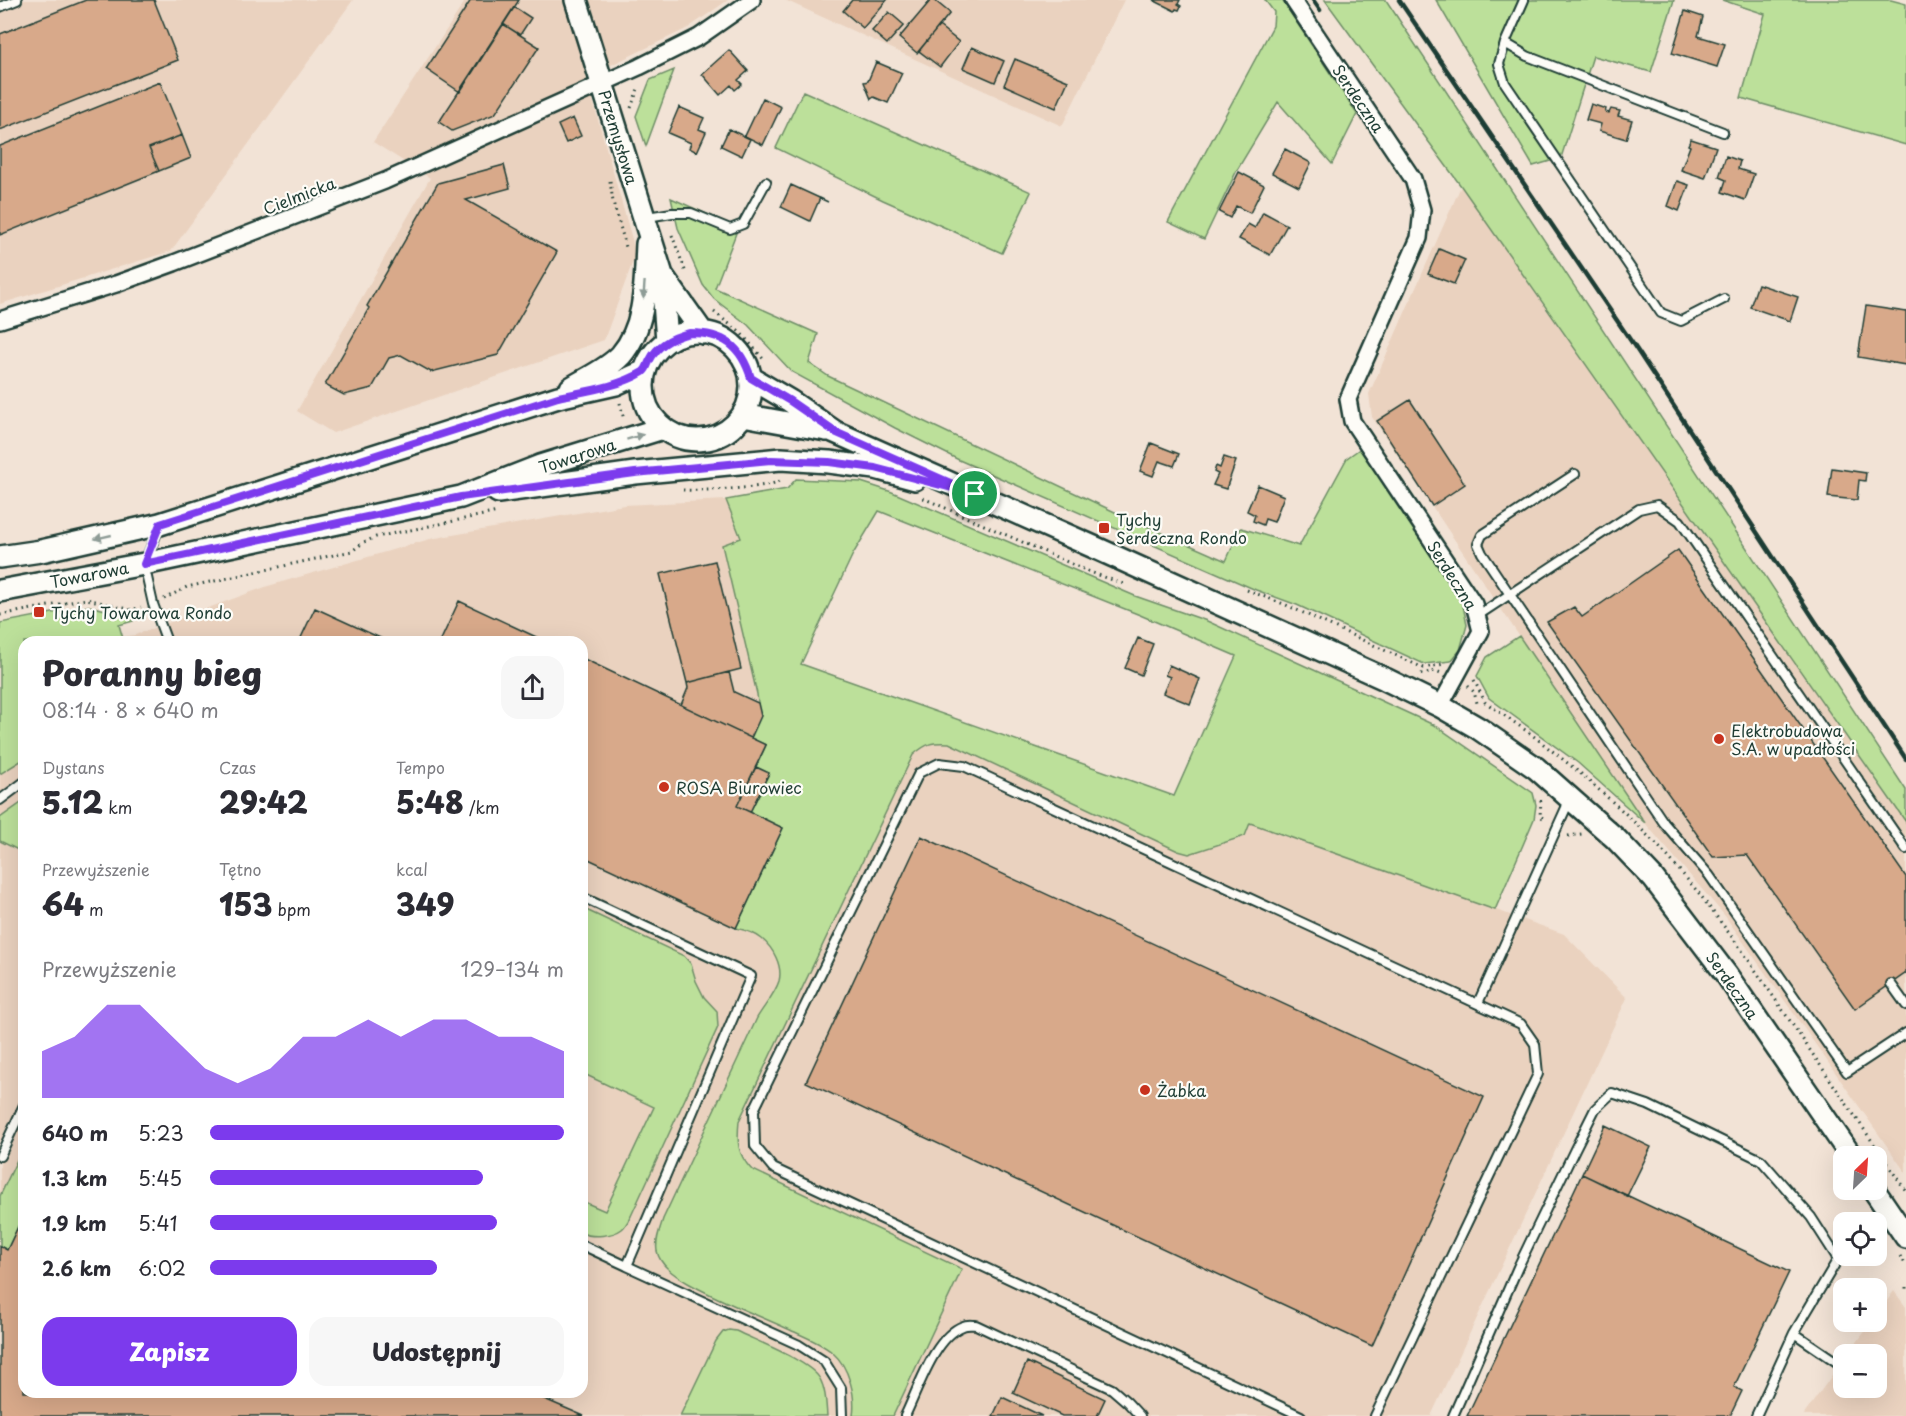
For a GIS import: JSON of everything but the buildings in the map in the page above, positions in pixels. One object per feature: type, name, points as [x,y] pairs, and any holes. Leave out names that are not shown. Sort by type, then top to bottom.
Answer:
[{"type":"street","name":"Przemysłowa","points":[[576,0],[662,274],[667,341]]},
{"type":"street","name":"Cielmicka","points":[[0,320],[116,284],[385,181],[603,84],[699,37],[752,0]]},
{"type":"street","name":"Serdeczna","points":[[1293,0],[1413,179],[1422,210],[1419,238],[1348,399],[1352,421],[1474,604],[1481,632],[1440,706],[1478,728],[1536,768],[1616,839],[1653,878],[1726,974],[1844,1146]]},
{"type":"street","points":[[558,397],[621,354],[636,330],[644,299],[646,225]]},
{"type":"street","name":"Przemysłowa","points":[[662,274],[703,333]]},
{"type":"street","points":[[703,333],[729,342],[739,352],[747,364],[751,378],[751,391],[749,404],[734,427],[706,440],[691,440],[676,436],[654,419],[644,396],[643,383],[645,371],[657,349],[678,335],[703,333]]},
{"type":"street","name":"Towarowa","points":[[0,557],[41,551],[160,524],[558,397],[616,384],[645,371]]},
{"type":"street","points":[[751,378],[835,432],[1385,679],[1440,706]]},
{"type":"street","points":[[743,415],[835,432]]},
{"type":"street","name":"Towarowa","points":[[0,591],[144,564],[461,497],[540,466],[663,428]]},
{"type":"street","points":[[461,497],[635,473],[782,459],[875,468],[975,494]]},
{"type":"street","points":[[1881,1200],[1906,1237]]},
{"type":"lane","points":[[0,7],[17,0]]},
{"type":"lane","points":[[1524,0],[1505,43],[1499,64],[1505,83],[1661,313],[1681,321],[1724,299]]},
{"type":"lane","points":[[1505,43],[1527,56],[1723,132]]},
{"type":"lane","points":[[646,225],[664,215],[691,213],[730,229],[743,224],[766,182]]},
{"type":"lane","points":[[1575,474],[1482,535],[1478,544],[1482,553],[1664,822],[1709,875],[1847,1072],[1906,1033]]},
{"type":"lane","points":[[1477,616],[1639,509],[1656,505],[1680,521],[1906,849]]},
{"type":"lane","points":[[160,524],[144,564],[153,604],[165,636]]},
{"type":"lane","points":[[1301,1416],[773,1168],[755,1146],[754,1110],[919,774],[939,763],[964,765],[1478,1003],[1521,1024],[1536,1044],[1538,1074],[1375,1416]]},
{"type":"lane","points":[[0,800],[18,786]]},
{"type":"lane","points":[[1478,1003],[1570,799]]},
{"type":"lane","points":[[588,900],[751,976],[627,1266]]},
{"type":"lane","points":[[1891,984],[1906,1005]]},
{"type":"lane","points":[[1453,1416],[1518,1268],[1575,1149],[1595,1109],[1612,1093],[1648,1105],[1761,1160],[1811,1217],[1838,1259],[1794,1333],[1756,1416]]},
{"type":"lane","points":[[0,1156],[18,1118]]},
{"type":"lane","points":[[588,1248],[799,1345],[824,1361],[841,1388],[842,1416]]},
{"type":"lane","points":[[905,1416],[934,1355],[943,1342],[954,1331],[965,1325],[976,1325],[1112,1389],[1140,1416]]},
{"type":"lane","points":[[1794,1333],[1833,1360]]},
{"type":"path","points":[[610,179],[613,202],[626,247]]},
{"type":"path","points":[[664,215],[690,282]]},
{"type":"path","points":[[711,310],[741,333],[769,366]]},
{"type":"path","points":[[681,490],[699,491],[768,485],[779,483],[784,478],[784,472]]},
{"type":"path","points":[[921,496],[1090,572],[1133,588]]},
{"type":"path","points":[[0,615],[87,599],[132,610],[153,604],[187,587],[352,551],[376,537],[503,511]]},
{"type":"path","points":[[1247,590],[1286,605],[1424,668],[1449,665]]},
{"type":"path","points":[[1472,676],[1479,691]]},
{"type":"path","points":[[1539,793],[1542,802],[1540,816],[1565,836],[1583,834]]},
{"type":"shaded area","points":[[0,0],[353,0],[171,251],[0,304]]},
{"type":"shaded area","points":[[466,0],[728,0],[688,28],[586,77],[636,253],[604,340],[333,433],[297,411],[430,178],[373,142]]},
{"type":"shaded area","points":[[785,0],[1124,0],[1062,126]]},
{"type":"shaded area","points":[[1461,186],[1906,822],[1906,1173],[1725,916],[1645,823],[1372,417],[1369,394]]},
{"type":"shaded area","points":[[726,500],[801,664],[1564,934],[1627,998],[1431,1416],[0,1416],[0,660],[18,656],[18,1398],[588,1398],[588,636],[129,636],[268,586],[430,539],[624,505]]},
{"type":"shaded area","points":[[1894,1291],[1906,1307],[1906,1416],[1803,1416],[1833,1374],[1833,1398],[1887,1398],[1887,1344],[1856,1344],[1864,1332],[1887,1332],[1887,1301]]},
{"type":"green space","points":[[1265,0],[1282,0],[1357,114],[1332,164],[1278,102],[1237,170],[1204,239],[1168,222],[1273,26],[1274,12]]},
{"type":"green space","points":[[1325,0],[1386,0],[1906,790],[1906,822],[1461,186]]},
{"type":"green space","points":[[1436,0],[1674,0],[1651,72],[1593,56],[1561,158],[1533,166]]},
{"type":"green space","points":[[1722,0],[1891,0],[1906,4],[1906,145],[1741,98],[1765,14]]},
{"type":"green space","points":[[674,70],[646,146],[636,116],[650,80]]},
{"type":"green space","points":[[803,91],[1031,192],[1002,253],[883,200],[776,148]]},
{"type":"green space","points":[[671,198],[738,228],[715,288],[818,334],[809,363],[828,376],[1117,513],[1226,561],[1241,528],[1299,546],[1347,458],[1361,448],[1461,596],[1467,625],[1460,650],[1451,661],[1424,664],[1297,605],[1256,590],[959,460],[792,372],[748,325],[714,299],[703,285],[678,228]]},
{"type":"green space","points":[[796,479],[861,482],[892,492],[1135,596],[1207,621],[1436,726],[1533,793],[1536,805],[1534,819],[1495,910],[1250,823],[1245,836],[1189,854],[1178,851],[949,743],[930,744],[913,755],[739,1121],[738,1135],[739,1147],[751,1169],[962,1269],[893,1416],[853,1416],[850,1382],[839,1359],[833,1353],[811,1340],[688,1283],[665,1266],[657,1251],[657,1239],[663,1219],[757,1018],[779,981],[780,969],[770,947],[756,935],[736,928],[783,828],[750,812],[769,773],[756,767],[766,745],[751,738],[758,703],[757,694],[722,545],[741,538],[726,500],[787,489]],"holes":[[[879,511],[1140,615],[1236,656],[1174,796],[801,664],[853,554]]]},
{"type":"green space","points":[[89,606],[131,616],[133,621],[119,625],[122,636],[18,636],[18,763],[0,774],[0,623]]},
{"type":"green space","points":[[1519,636],[1645,823],[1578,763],[1489,698],[1477,676],[1487,657]]},
{"type":"green space","points":[[18,805],[18,850],[0,841],[0,818]]},
{"type":"green space","points":[[588,911],[684,956],[691,964],[704,997],[717,1011],[718,1027],[626,1224],[622,1229],[602,1236],[588,1234],[588,1204],[605,1211],[654,1107],[588,1076]]},
{"type":"green space","points":[[18,1158],[18,1227],[7,1250],[0,1246],[0,1196]]},
{"type":"green space","points":[[729,1330],[782,1352],[814,1372],[823,1388],[827,1416],[680,1416],[716,1341],[723,1332]]},
{"type":"railway","points":[[1313,0],[1320,10]]},
{"type":"railway","points":[[1399,0],[1633,344],[1906,759]]},
{"type":"place","name":"Tychy Serdeczna Rondo","points":[[1104,528]]},
{"type":"place","name":"Tychy Towarowa Rondo","points":[[39,612]]},
{"type":"place","name":"Elektrobudowa S.A. w upadłości","points":[[1719,739]]},
{"type":"place","name":"ROSA Biurowiec","points":[[664,787]]},
{"type":"place","name":"Żabka","points":[[1145,1090]]},
{"type":"route","points":[[690,333],[717,336],[729,342],[747,364],[751,378],[835,432],[975,494],[875,468],[782,459],[635,473],[461,497],[144,564],[160,524],[558,397],[616,384],[645,371],[657,349],[667,341],[678,335],[690,333]]}]
